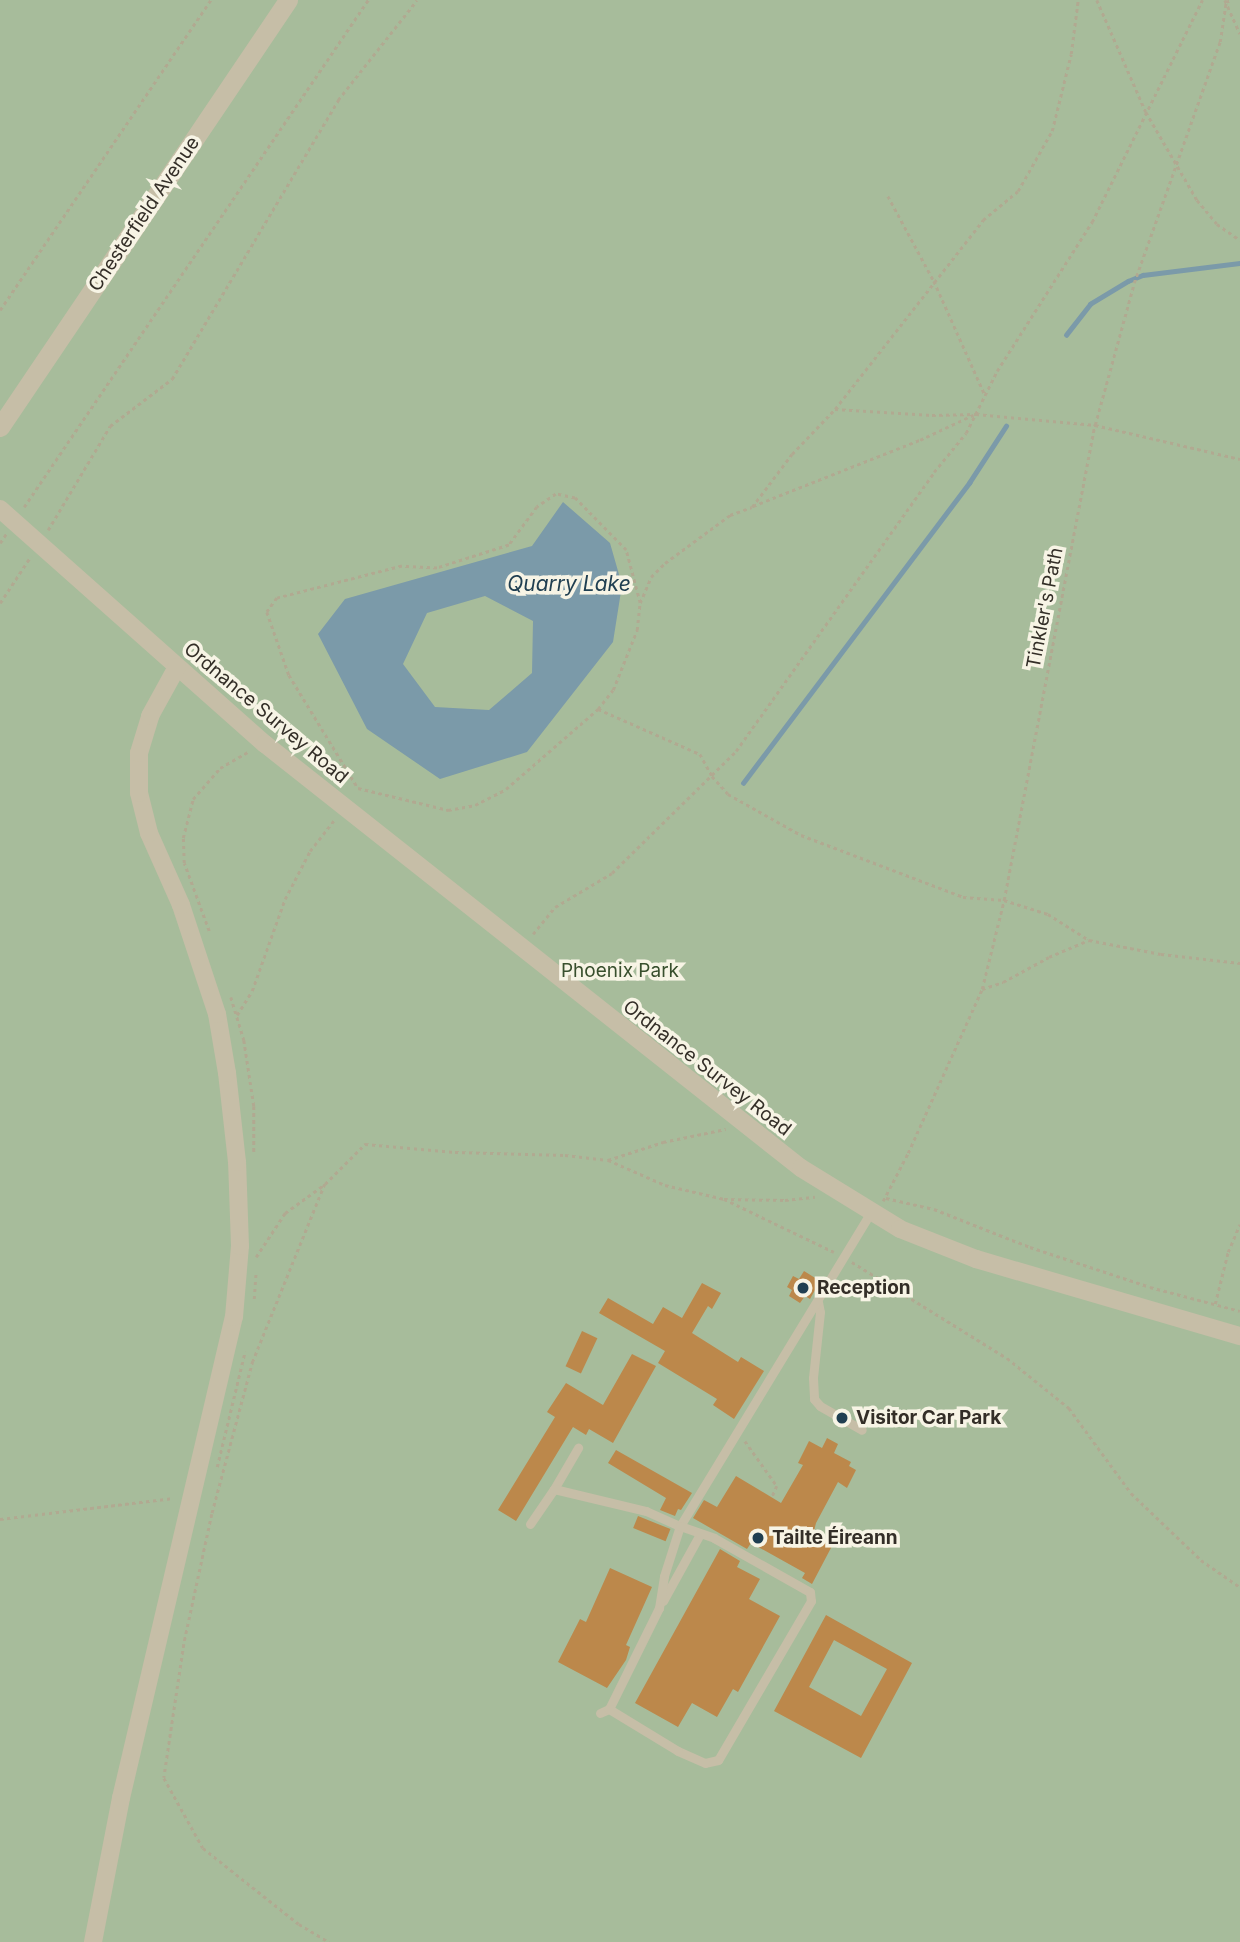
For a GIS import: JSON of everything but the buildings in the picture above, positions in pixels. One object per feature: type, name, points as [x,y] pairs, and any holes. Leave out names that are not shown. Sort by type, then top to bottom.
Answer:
[{"type":"street","name":"Chesterfield Avenue","points":[[0,427],[288,0]]},
{"type":"street","name":"Ordnance Survey Road","points":[[0,509],[265,744],[801,1168],[870,1213],[900,1229],[976,1259],[1240,1336]]},
{"type":"street","points":[[93,1942],[121,1798],[234,1317],[240,1246],[228,1073],[217,1014],[181,905],[149,833],[139,793],[139,753],[150,716],[177,667]]},
{"type":"lane","points":[[659,1608],[664,1576],[680,1526],[870,1213]]},
{"type":"lane","points":[[818,1302],[814,1398],[820,1406],[862,1430]]},
{"type":"lane","points":[[530,1524],[578,1448]]},
{"type":"lane","points":[[554,1489],[646,1511],[714,1538],[810,1592],[811,1601],[718,1760],[705,1763],[605,1711],[700,1534]]},
{"type":"path","points":[[0,310],[211,0]]},
{"type":"path","points":[[20,513],[368,0]]},
{"type":"path","points":[[0,603],[110,426],[172,379],[338,100],[417,0]]},
{"type":"path","points":[[752,507],[792,454],[835,409],[983,220],[1018,191],[1052,131],[1071,54],[1078,0]]},
{"type":"path","points":[[1097,0],[1146,112],[1175,162],[1207,214],[1225,231],[1240,240]]},
{"type":"path","points":[[522,948],[555,907],[612,873],[736,751],[934,472],[966,433],[997,371],[1092,222],[1202,0]]},
{"type":"path","points":[[1230,0],[1225,1],[1240,34]]},
{"type":"path","name":"Tinkler's Path","points":[[870,1213],[886,1198],[982,989],[1004,900],[1095,425],[1138,270],[1220,41],[1225,1]]},
{"type":"path","points":[[888,196],[934,281],[985,395]]},
{"type":"path","points":[[835,409],[932,415],[976,414],[1095,425],[1240,459]]},
{"type":"path","points":[[640,603],[626,550],[585,506],[575,499],[556,494],[537,506],[509,545],[438,568],[402,566],[276,598],[267,612],[289,675],[358,788],[448,810],[475,806],[506,789],[598,709],[612,690],[637,630],[640,603],[651,576],[665,562],[730,515],[920,440],[976,414]]},
{"type":"path","points":[[598,709],[700,754],[712,776],[729,794],[801,835],[963,897],[1004,900],[1048,914],[1089,940],[1161,954],[1240,963]]},
{"type":"path","points":[[209,934],[200,901],[184,863],[183,838],[193,799],[220,768],[265,744]]},
{"type":"path","points":[[237,1016],[253,991],[285,899],[310,851],[345,806]]},
{"type":"path","points":[[982,989],[1003,982],[1049,957],[1089,940]]},
{"type":"path","points":[[228,991],[244,1040],[254,1106],[254,1159]]},
{"type":"path","points":[[608,1160],[663,1142],[746,1125]]},
{"type":"path","points":[[256,1257],[285,1213],[325,1184],[365,1144],[455,1152],[565,1155],[608,1160],[666,1185],[724,1199],[845,1257],[1007,1358],[1069,1408],[1131,1493],[1201,1560],[1240,1587]]},
{"type":"path","points":[[325,1184],[253,1361],[212,1514],[184,1644],[164,1778],[202,1848],[299,1924],[329,1942]]},
{"type":"path","points":[[724,1199],[785,1200],[844,1194]]},
{"type":"path","points":[[886,1198],[934,1209],[1030,1247],[1150,1287],[1240,1311]]},
{"type":"path","points":[[1215,1304],[1228,1252],[1240,1223]]},
{"type":"path","points":[[253,1301],[256,1245]]},
{"type":"path","points":[[217,1468],[246,1340]]},
{"type":"path","points":[[739,1432],[778,1486],[772,1497]]},
{"type":"path","points":[[0,1519],[192,1495]]},
{"type":"green space","name":"Phoenix Park","points":[[0,0],[1240,0],[1240,1942],[0,1942]]},
{"type":"water","name":"Quarry Lake","points":[[563,502],[610,543],[622,585],[613,642],[527,752],[440,779],[367,729],[318,634],[345,599],[532,546]],"holes":[[[485,596],[533,621],[532,673],[489,710],[435,707],[403,664],[427,613]]]},
{"type":"waterway","points":[[1066,335],[1090,304],[1128,281],[1143,275],[1240,263]]},
{"type":"waterway","points":[[743,783],[969,483],[1006,426]]},
{"type":"place","name":"Reception","points":[[803,1288]]},
{"type":"place","name":"Visitor Car Park","points":[[842,1418]]},
{"type":"place","name":"Tailte Éireann","points":[[758,1538]]}]
